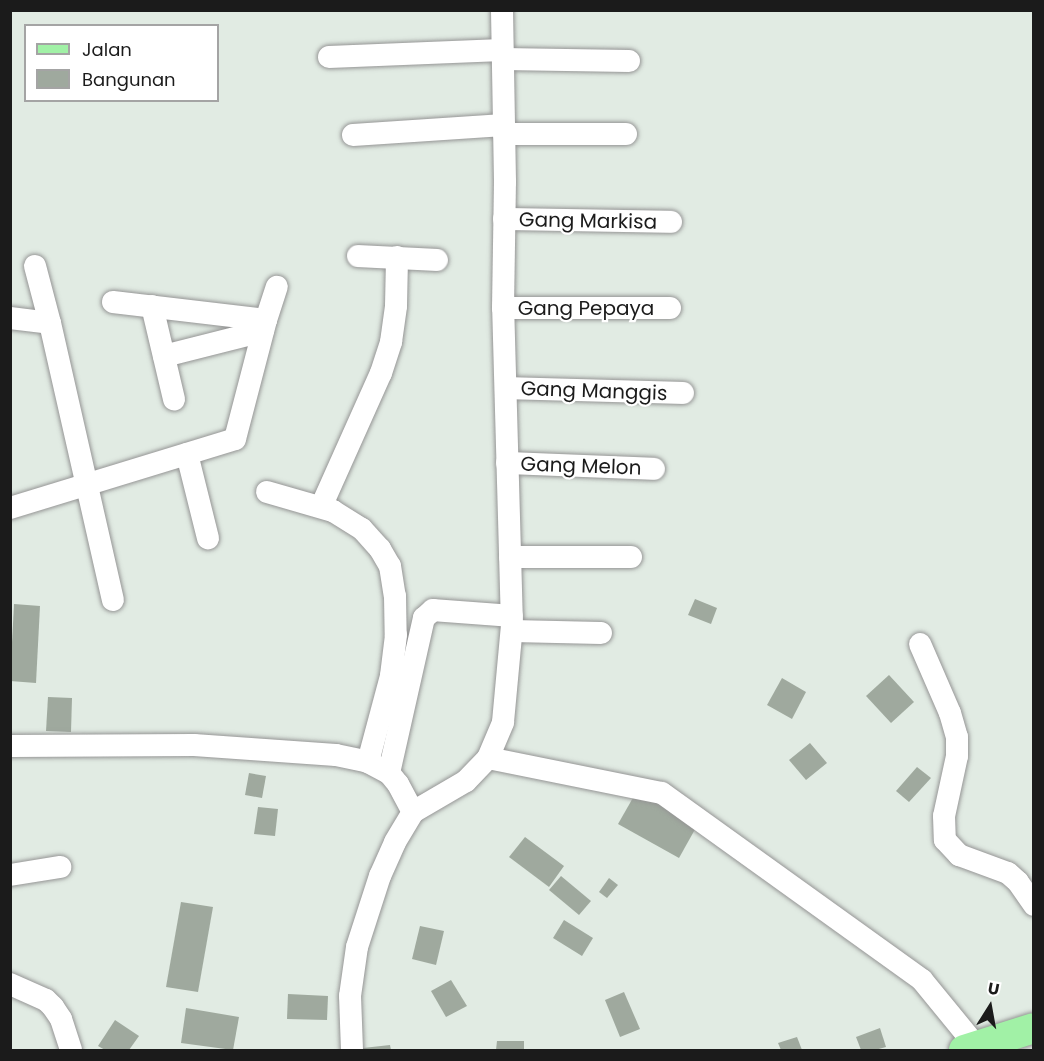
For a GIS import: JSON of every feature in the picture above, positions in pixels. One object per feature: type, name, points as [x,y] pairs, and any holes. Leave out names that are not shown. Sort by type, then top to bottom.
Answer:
[{"type":"main road","points":[[970,1048],[1034,1028]]},
{"type":"street","points":[[352,1050],[350,996],[357,946],[380,876],[413,812],[466,781],[488,758],[502,722],[512,623],[503,308],[502,10]]},
{"type":"street","points":[[329,57],[502,54],[629,61]]},
{"type":"street","points":[[353,135],[504,130],[626,134]]},
{"type":"street","name":"Gang Markisa","points":[[504,219],[671,222]]},
{"type":"street","points":[[358,256],[437,260]]},
{"type":"street","points":[[321,507],[381,373],[391,342],[396,306],[397,257]]},
{"type":"street","points":[[35,266],[51,323],[113,600]]},
{"type":"street","points":[[10,508],[235,439],[264,325],[277,287]]},
{"type":"street","points":[[113,302],[152,306],[264,325]]},
{"type":"street","points":[[152,306],[174,399]]},
{"type":"street","name":"Gang Pepaya","points":[[503,308],[670,308]]},
{"type":"street","points":[[10,318],[51,323]]},
{"type":"street","points":[[164,356],[264,325]]},
{"type":"street","name":"Gang Manggis","points":[[506,388],[683,393]]},
{"type":"street","points":[[187,454],[208,538]]},
{"type":"street","name":"Gang Melon","points":[[507,463],[654,469]]},
{"type":"street","points":[[267,492],[333,511],[362,529],[380,549],[390,566],[395,596],[396,635],[391,676],[368,762]]},
{"type":"street","points":[[510,557],[631,557]]},
{"type":"street","points":[[389,773],[424,618],[433,610],[512,623],[601,633]]},
{"type":"street","points":[[920,644],[950,713],[957,737],[957,756],[944,816],[945,840],[959,855],[1008,873],[1018,882],[1034,905]]},
{"type":"street","points":[[10,746],[194,745],[336,755],[368,762],[389,773],[398,784],[413,812]]},
{"type":"street","points":[[488,758],[662,793],[922,980],[970,1048]]},
{"type":"street","points":[[10,875],[60,867]]},
{"type":"street","points":[[10,984],[53,1006],[61,1018],[71,1050]]},
{"type":"building","points":[[695,599],[717,608],[711,624],[688,615]]},
{"type":"building","points":[[14,604],[40,606],[36,683],[10,681]]},
{"type":"building","points":[[889,675],[914,702],[891,723],[866,696]]},
{"type":"building","points":[[782,678],[806,692],[792,719],[767,705]]},
{"type":"building","points":[[48,697],[72,698],[71,732],[46,731]]},
{"type":"building","points":[[810,743],[827,763],[806,780],[789,760]]},
{"type":"building","points":[[917,767],[931,778],[909,802],[896,791]]},
{"type":"building","points":[[249,773],[266,776],[262,798],[245,795]]},
{"type":"building","points":[[638,789],[698,824],[679,858],[618,824]]},
{"type":"building","points":[[258,807],[278,809],[275,836],[254,834]]},
{"type":"building","points":[[525,837],[564,866],[549,887],[509,857]]},
{"type":"building","points":[[561,876],[591,901],[579,915],[549,890]]},
{"type":"building","points":[[609,878],[618,885],[607,898],[599,892]]},
{"type":"building","points":[[181,902],[213,907],[198,992],[166,987]]},
{"type":"building","points":[[564,920],[593,938],[582,956],[553,938]]},
{"type":"building","points":[[420,926],[444,931],[436,965],[412,959]]},
{"type":"building","points":[[451,980],[467,1006],[446,1017],[431,991]]},
{"type":"building","points":[[624,992],[640,1029],[620,1037],[605,1000]]},
{"type":"building","points":[[288,994],[328,996],[327,1020],[287,1019]]},
{"type":"building","points":[[186,1008],[239,1017],[233,1050],[181,1043]]},
{"type":"building","points":[[115,1020],[139,1036],[129,1050],[105,1050],[98,1046]]},
{"type":"building","points":[[880,1028],[886,1047],[861,1050],[856,1037]]},
{"type":"building","points":[[797,1037],[802,1050],[781,1050],[778,1043]]},
{"type":"building","points":[[497,1041],[524,1041],[524,1050],[496,1050]]},
{"type":"building","points":[[390,1045],[391,1050],[363,1050],[363,1048]]}]
